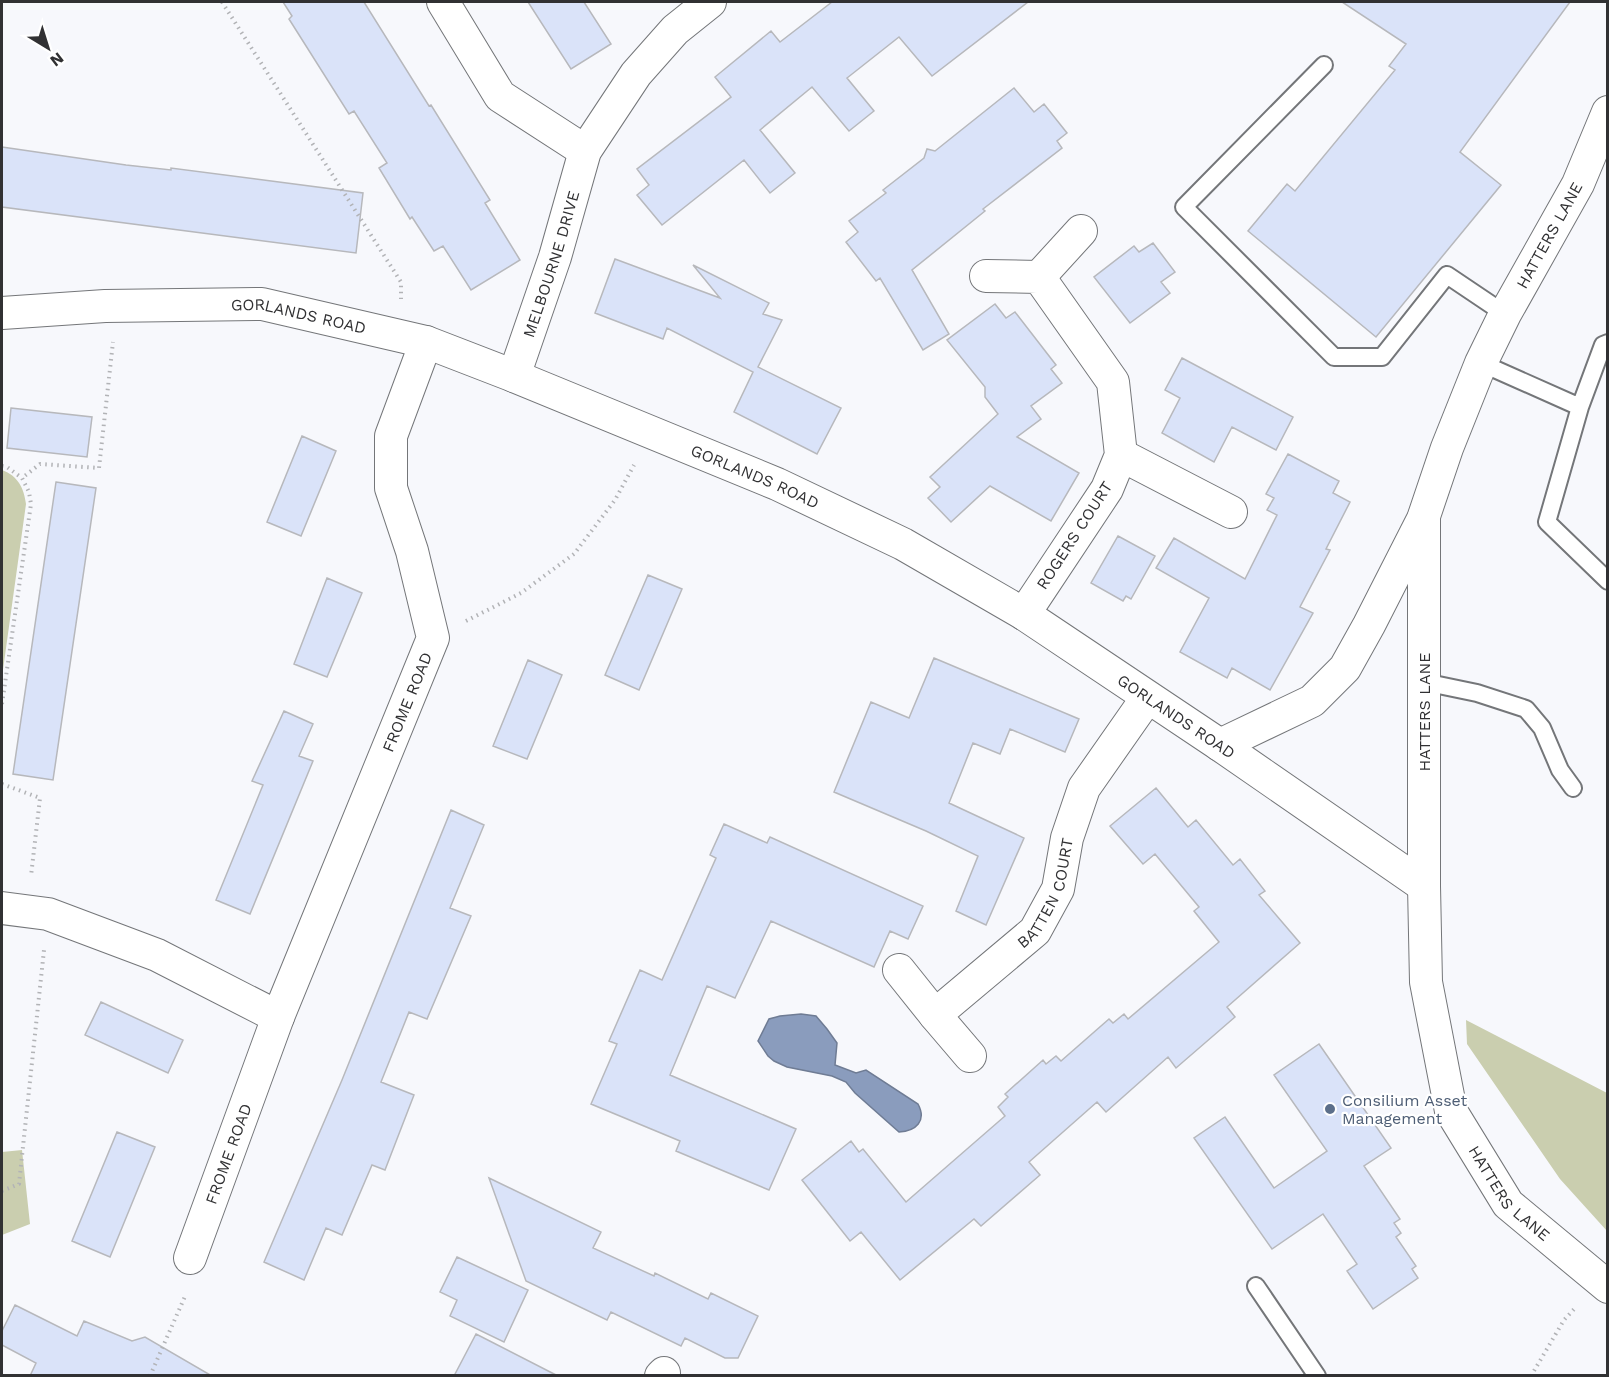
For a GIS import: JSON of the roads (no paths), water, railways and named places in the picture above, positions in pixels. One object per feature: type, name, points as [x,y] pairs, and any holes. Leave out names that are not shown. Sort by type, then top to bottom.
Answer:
[{"type":"street","points":[[443,2],[500,96],[585,151]]},
{"type":"street","name":"MELBOURNE DRIVE","points":[[514,376],[555,257],[585,151],[636,74],[675,30],[710,2]]},
{"type":"street","name":"HATTERS LANE","points":[[1603,1284],[1508,1204],[1451,1111],[1426,982],[1424,516],[1447,448],[1481,363],[1505,314],[1578,184],[1608,112]]},
{"type":"street","points":[[986,276],[1039,276],[1081,231]]},
{"type":"street","name":"ROGERS COURT","points":[[1024,614],[1107,489],[1121,455],[1113,382],[1039,276]]},
{"type":"street","name":"GORLANDS ROAD","points":[[2,313],[118,306],[262,304],[413,338],[514,376],[777,484],[903,544],[1024,614],[1220,745],[1424,886]]},
{"type":"street","name":"FROME ROAD","points":[[190,1258],[278,1017],[433,638],[412,551],[391,488],[391,436],[413,338]]},
{"type":"street","points":[[1121,455],[1231,512]]},
{"type":"street","points":[[1220,745],[1312,701],[1345,668],[1370,625],[1424,516]]},
{"type":"street","name":"BATTEN COURT","points":[[935,1015],[1035,931],[1058,889],[1067,838],[1084,788],[1148,698]]},
{"type":"street","points":[[25,911],[157,955],[278,1017]]},
{"type":"street","points":[[899,970],[970,1056]]},
{"type":"lane","points":[[1324,65],[1184,207],[1334,357],[1382,357],[1448,275],[1505,314]]},
{"type":"lane","points":[[1608,342],[1604,345],[1580,407],[1546,522],[1608,581]]},
{"type":"lane","points":[[1481,363],[1580,407]]},
{"type":"lane","points":[[1424,682],[1477,693],[1526,709],[1542,728],[1560,771],[1573,788]]},
{"type":"lane","points":[[1256,1286],[1317,1376]]},
{"type":"water","points":[[801,1014],[816,1016],[837,1043],[835,1065],[856,1073],[866,1070],[918,1104],[921,1115],[918,1124],[910,1130],[899,1132],[855,1093],[846,1082],[832,1076],[787,1067],[768,1056],[758,1041],[769,1019]]},
{"type":"place","name":"Consilium Asset Management","points":[[1330,1109]]}]
